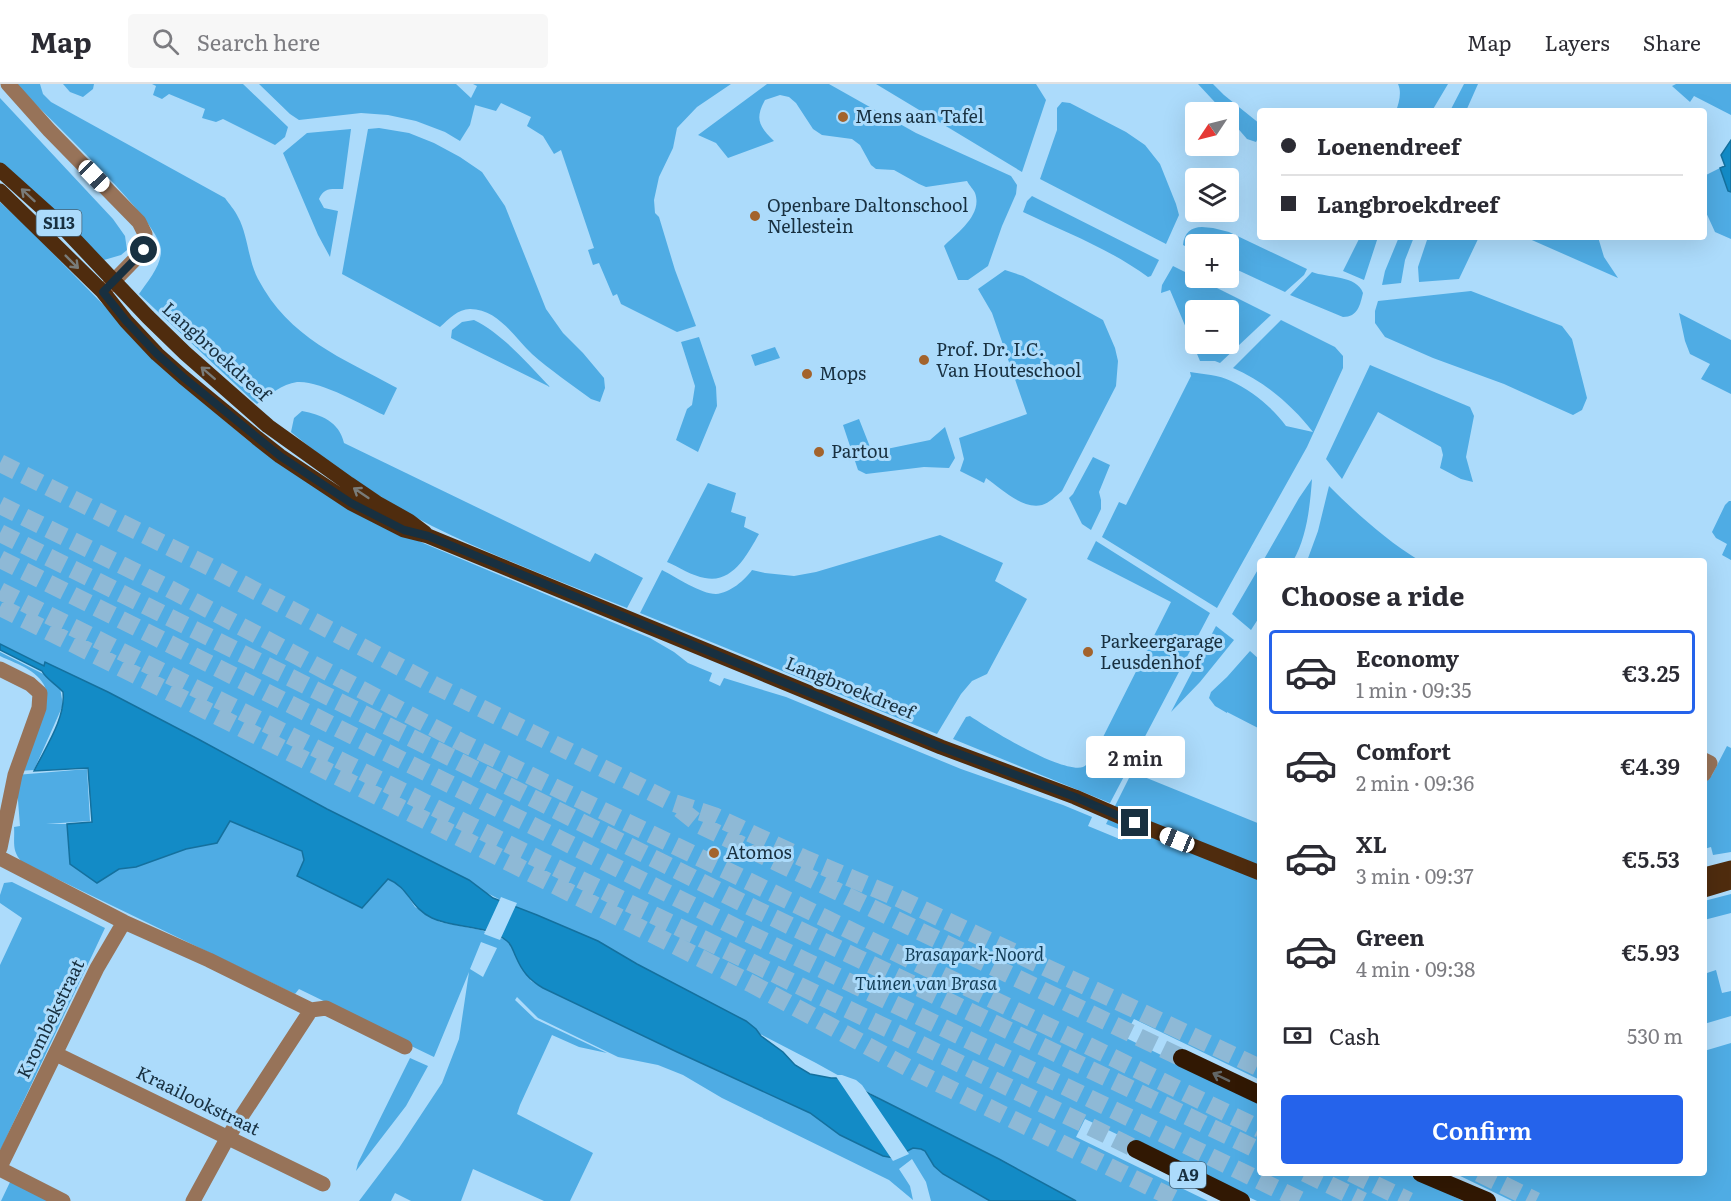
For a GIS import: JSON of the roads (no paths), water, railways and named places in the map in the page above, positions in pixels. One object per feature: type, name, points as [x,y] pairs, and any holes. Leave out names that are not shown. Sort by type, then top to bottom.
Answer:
[{"type":"highway","points":[[1182,1058],[1257,1094]]},
{"type":"highway","name":"A9","points":[[1136,1149],[1241,1201]]},
{"type":"highway","points":[[1428,1176],[1487,1201]]},
{"type":"main road","name":"Langbroekdreef","points":[[0,170],[59,223],[185,353],[268,426],[377,503],[410,521],[428,536]]},
{"type":"main road","name":"Langbroekdreef","points":[[0,191],[103,292],[157,354],[280,456],[351,503],[404,530],[428,536],[941,747],[1075,797],[1257,872]]},
{"type":"main road","points":[[1707,873],[1731,868]]},
{"type":"main road","points":[[1707,889],[1731,882]]},
{"type":"street","points":[[8,84],[49,130],[139,222],[145,234],[144,250],[103,292]]},
{"type":"street","points":[[0,669],[30,684],[40,693],[39,708],[15,775],[0,848]]},
{"type":"street","points":[[0,858],[124,922],[209,960],[310,1010],[326,1008],[405,1047]]},
{"type":"street","name":"Krombekstraat","points":[[0,1168],[97,968],[124,922]]},
{"type":"street","points":[[193,1201],[228,1137],[310,1010]]},
{"type":"street","name":"Kraailookstraat","points":[[56,1054],[323,1184]]},
{"type":"street","points":[[0,1168],[63,1201]]},
{"type":"tunnel","points":[[0,463],[214,569],[434,685],[671,802],[714,816],[803,858],[898,898],[1257,1067]]},
{"type":"tunnel","points":[[0,505],[168,588],[461,742],[1257,1128]]},
{"type":"tunnel","points":[[0,533],[747,905],[1257,1150]]},
{"type":"tunnel","points":[[0,559],[737,928],[1302,1201]]},
{"type":"tunnel","points":[[0,591],[538,859],[1136,1149]]},
{"type":"tunnel","points":[[0,607],[752,984],[916,1072],[1179,1201]]},
{"type":"tunnel","points":[[680,809],[700,825],[1182,1058]]},
{"type":"tunnel","points":[[1311,1176],[1363,1201]]},
{"type":"tunnel","points":[[1357,1176],[1409,1201]]},
{"type":"tunnel","points":[[1485,1176],[1536,1201]]},
{"type":"place","name":"Mens aan Tafel","points":[[843,117]]},
{"type":"place","name":"Openbare Daltonschool Nellestein","points":[[755,216]]},
{"type":"place","name":"Prof. Dr. I.C. Van Houteschool","points":[[924,360]]},
{"type":"place","name":"Mops","points":[[807,374]]},
{"type":"place","name":"Partou","points":[[819,452]]},
{"type":"place","name":"Parkeergarage Leusdenhof","points":[[1088,652]]},
{"type":"place","name":"Atomos","points":[[714,853]]},
{"type":"park label","name":"Brasapark-Noord","points":[[974,955]]},
{"type":"park label","name":"Tuinen van Brasa","points":[[926,984]]}]
